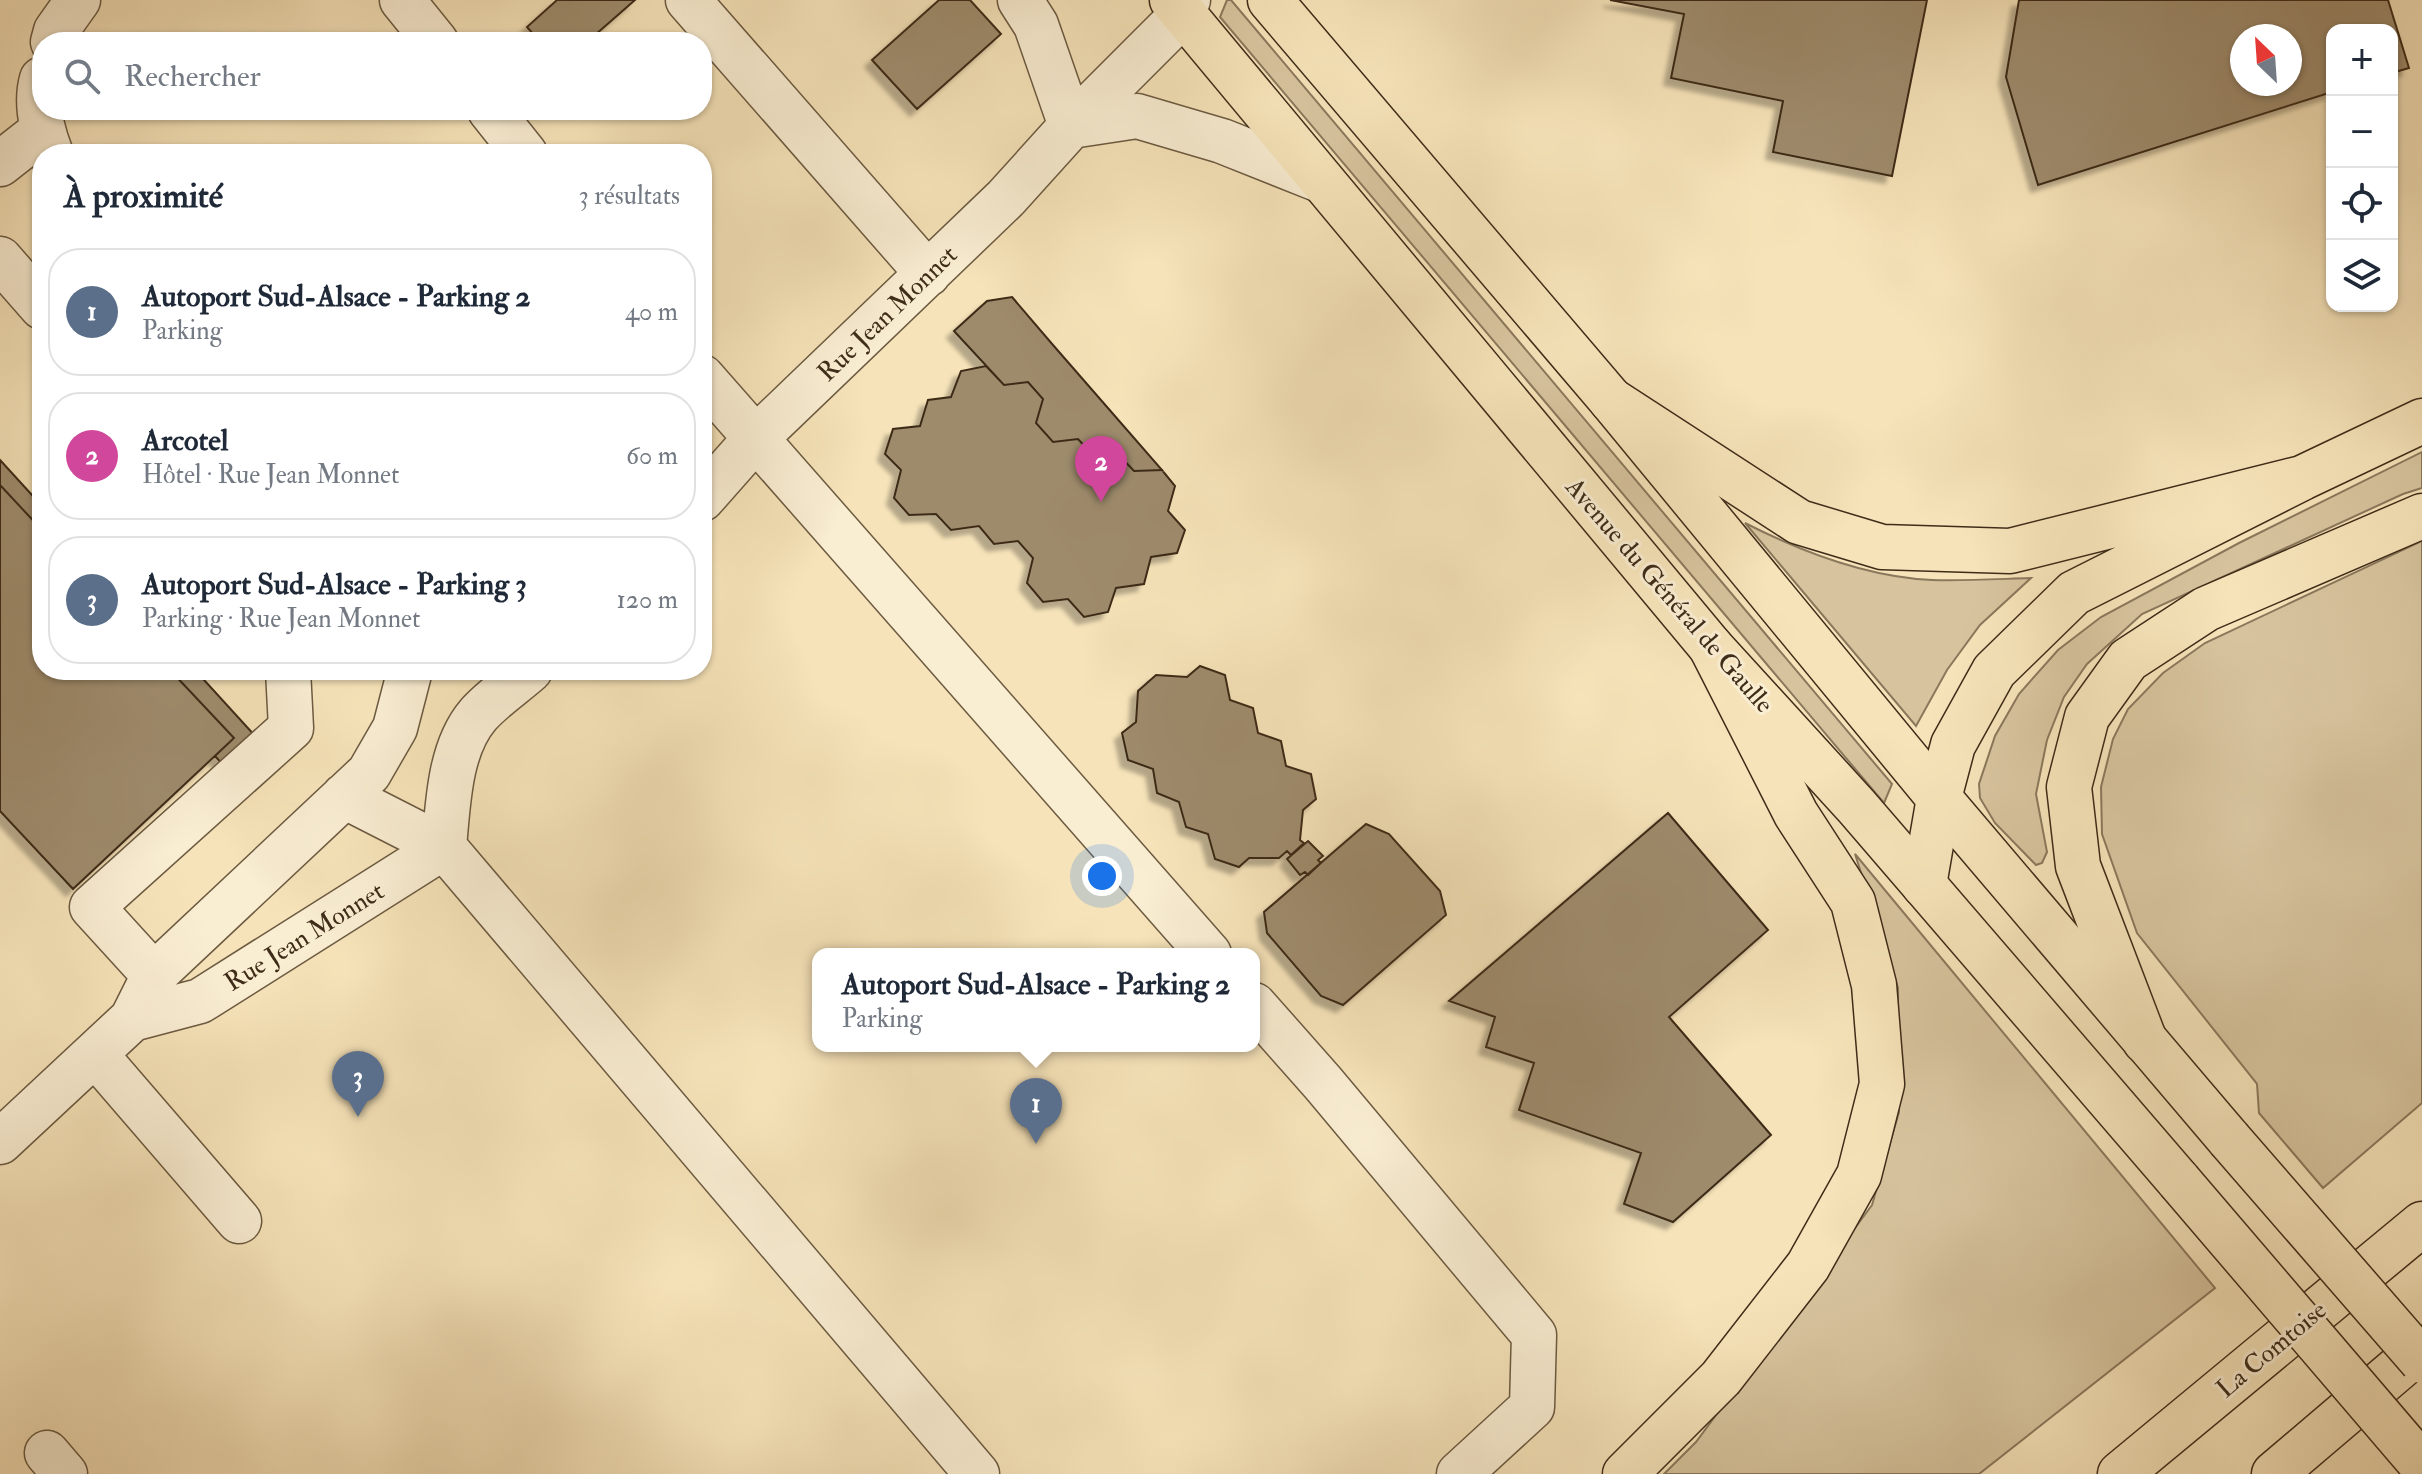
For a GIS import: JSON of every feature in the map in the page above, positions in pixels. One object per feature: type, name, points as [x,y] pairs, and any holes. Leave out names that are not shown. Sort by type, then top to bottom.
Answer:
[{"type":"main road","points":[[1270,0],[1611,400],[1939,798],[2422,1361]]},
{"type":"main road","name":"Avenue du Général de Gaulle","points":[[1181,5],[1320,180],[1711,647],[1857,807],[2422,1465]]},
{"type":"main road","points":[[1611,400],[1799,522],[1882,547],[2010,551],[2302,478]]},
{"type":"main road","points":[[1924,885],[1939,798],[1953,745],[1994,671],[2074,593],[2422,421]]},
{"type":"main road","points":[[2145,1041],[2078,866],[2069,787],[2087,717],[2128,660],[2206,609],[2422,516]]},
{"type":"main road","points":[[1625,1474],[1721,1378],[1808,1266],[1859,1175],[1882,1084],[1874,985],[1853,902],[1796,814],[1711,647]]},
{"type":"main road","name":"La Comtoise","points":[[2120,1474],[2421,1224]]},
{"type":"main road","points":[[2274,1474],[2422,1348]]},
{"type":"street","points":[[56,32],[78,0]]},
{"type":"street","points":[[402,0],[428,32]]},
{"type":"street","points":[[688,0],[928,274]]},
{"type":"street","points":[[1020,0],[1036,25],[1071,126],[1137,116],[1222,141],[1320,180]]},
{"type":"street","name":"Rue Jean Monnet","points":[[712,488],[755,439],[1006,198],[1181,5]]},
{"type":"street","points":[[43,120],[46,142]]},
{"type":"street","points":[[498,120],[517,144]]},
{"type":"street","points":[[0,164],[32,149]]},
{"type":"street","points":[[0,259],[32,296]]},
{"type":"street","points":[[712,389],[1204,948]]},
{"type":"street","points":[[154,975],[92,907],[291,728],[289,680]]},
{"type":"street","points":[[132,1019],[154,975],[369,773],[395,728],[407,680]]},
{"type":"street","points":[[444,847],[450,780],[461,746],[477,716],[510,680]]},
{"type":"street","points":[[344,796],[444,847],[977,1474]]},
{"type":"street","name":"Rue Jean Monnet","points":[[0,1142],[132,1019],[200,1001],[444,847]]},
{"type":"street","points":[[1260,1012],[1534,1335],[1532,1407],[1459,1474]]},
{"type":"street","points":[[95,1054],[239,1221]]},
{"type":"shaded area","points":[[1227,0],[1231,0],[1892,784],[1884,803],[1220,17]]},
{"type":"shaded area","points":[[2422,452],[2422,488],[2142,614],[2087,664],[2064,697],[2047,740],[2036,794],[2047,852],[2042,863],[2036,865],[1995,823],[1980,798],[1979,784],[1995,736],[2019,694],[2058,650],[2101,617],[2239,543]]},
{"type":"shaded area","points":[[1745,523],[1812,553],[1883,574],[1932,580],[2031,578],[1980,625],[1947,670],[1916,726]]},
{"type":"shaded area","points":[[2422,541],[2422,1103],[2323,1188],[2259,1113],[2257,1084],[2137,933],[2102,834],[2101,787],[2113,739],[2128,709],[2163,673],[2205,643]]},
{"type":"shaded area","points":[[1855,854],[2215,1288],[1979,1474],[1664,1474],[1696,1442],[1872,1205],[1899,1112],[1898,988]]},
{"type":"building","points":[[557,0],[635,0],[598,32],[531,32],[527,27]]},
{"type":"building","points":[[939,0],[970,0],[1001,34],[917,109],[872,60]]},
{"type":"building","points":[[1610,0],[1927,0],[1892,176],[1773,152],[1783,101],[1671,78],[1684,14]]},
{"type":"building","points":[[2019,0],[2388,0],[2395,24],[2326,24],[2326,94],[2038,185],[2006,77]]},
{"type":"building","points":[[2398,32],[2409,68],[2398,71]]},
{"type":"building","points":[[1012,297],[1162,470],[1134,471],[1119,455],[1093,455],[1078,439],[1053,442],[1036,423],[1043,399],[1028,382],[1004,385],[954,331],[987,301]]},
{"type":"building","points":[[986,366],[1004,385],[1028,382],[1043,399],[1036,423],[1053,442],[1078,439],[1093,455],[1119,455],[1134,471],[1162,470],[1175,486],[1168,511],[1185,530],[1177,553],[1151,557],[1144,584],[1116,588],[1108,612],[1084,617],[1068,599],[1043,602],[1027,583],[1033,558],[1018,541],[994,544],[979,526],[951,530],[936,514],[909,515],[894,498],[901,470],[885,454],[893,429],[920,426],[928,400],[951,397],[961,371]]},
{"type":"building","points":[[0,460],[32,495],[32,519],[0,485]]},
{"type":"building","points":[[0,485],[32,519],[32,680],[179,680],[234,738],[73,889],[0,811]]},
{"type":"building","points":[[1200,666],[1225,675],[1230,700],[1253,708],[1258,733],[1281,741],[1286,766],[1311,774],[1316,799],[1303,810],[1300,840],[1304,843],[1291,855],[1287,851],[1279,858],[1249,858],[1239,867],[1215,859],[1208,834],[1186,827],[1179,802],[1157,793],[1153,769],[1128,760],[1122,733],[1136,722],[1138,691],[1156,675],[1187,677]]},
{"type":"building","points":[[179,680],[204,680],[257,738],[226,768],[215,756],[234,738]]},
{"type":"building","points":[[1668,813],[1768,930],[1669,1017],[1771,1135],[1673,1222],[1624,1204],[1641,1153],[1519,1110],[1534,1063],[1486,1047],[1495,1017],[1449,1001]]},
{"type":"building","points":[[1366,824],[1389,834],[1440,891],[1446,915],[1343,1005],[1321,996],[1267,933],[1264,912]]},
{"type":"building","points":[[1308,841],[1323,856],[1318,860],[1321,863],[1308,875],[1305,872],[1300,875],[1287,859]]},
{"type":"place","name":"Arcotel","points":[[1101,502]]},
{"type":"place","name":"Autoport Sud-Alsace - Parking 3","points":[[358,1117]]},
{"type":"place","name":"Autoport Sud-Alsace - Parking 2","points":[[1036,1144]]}]
